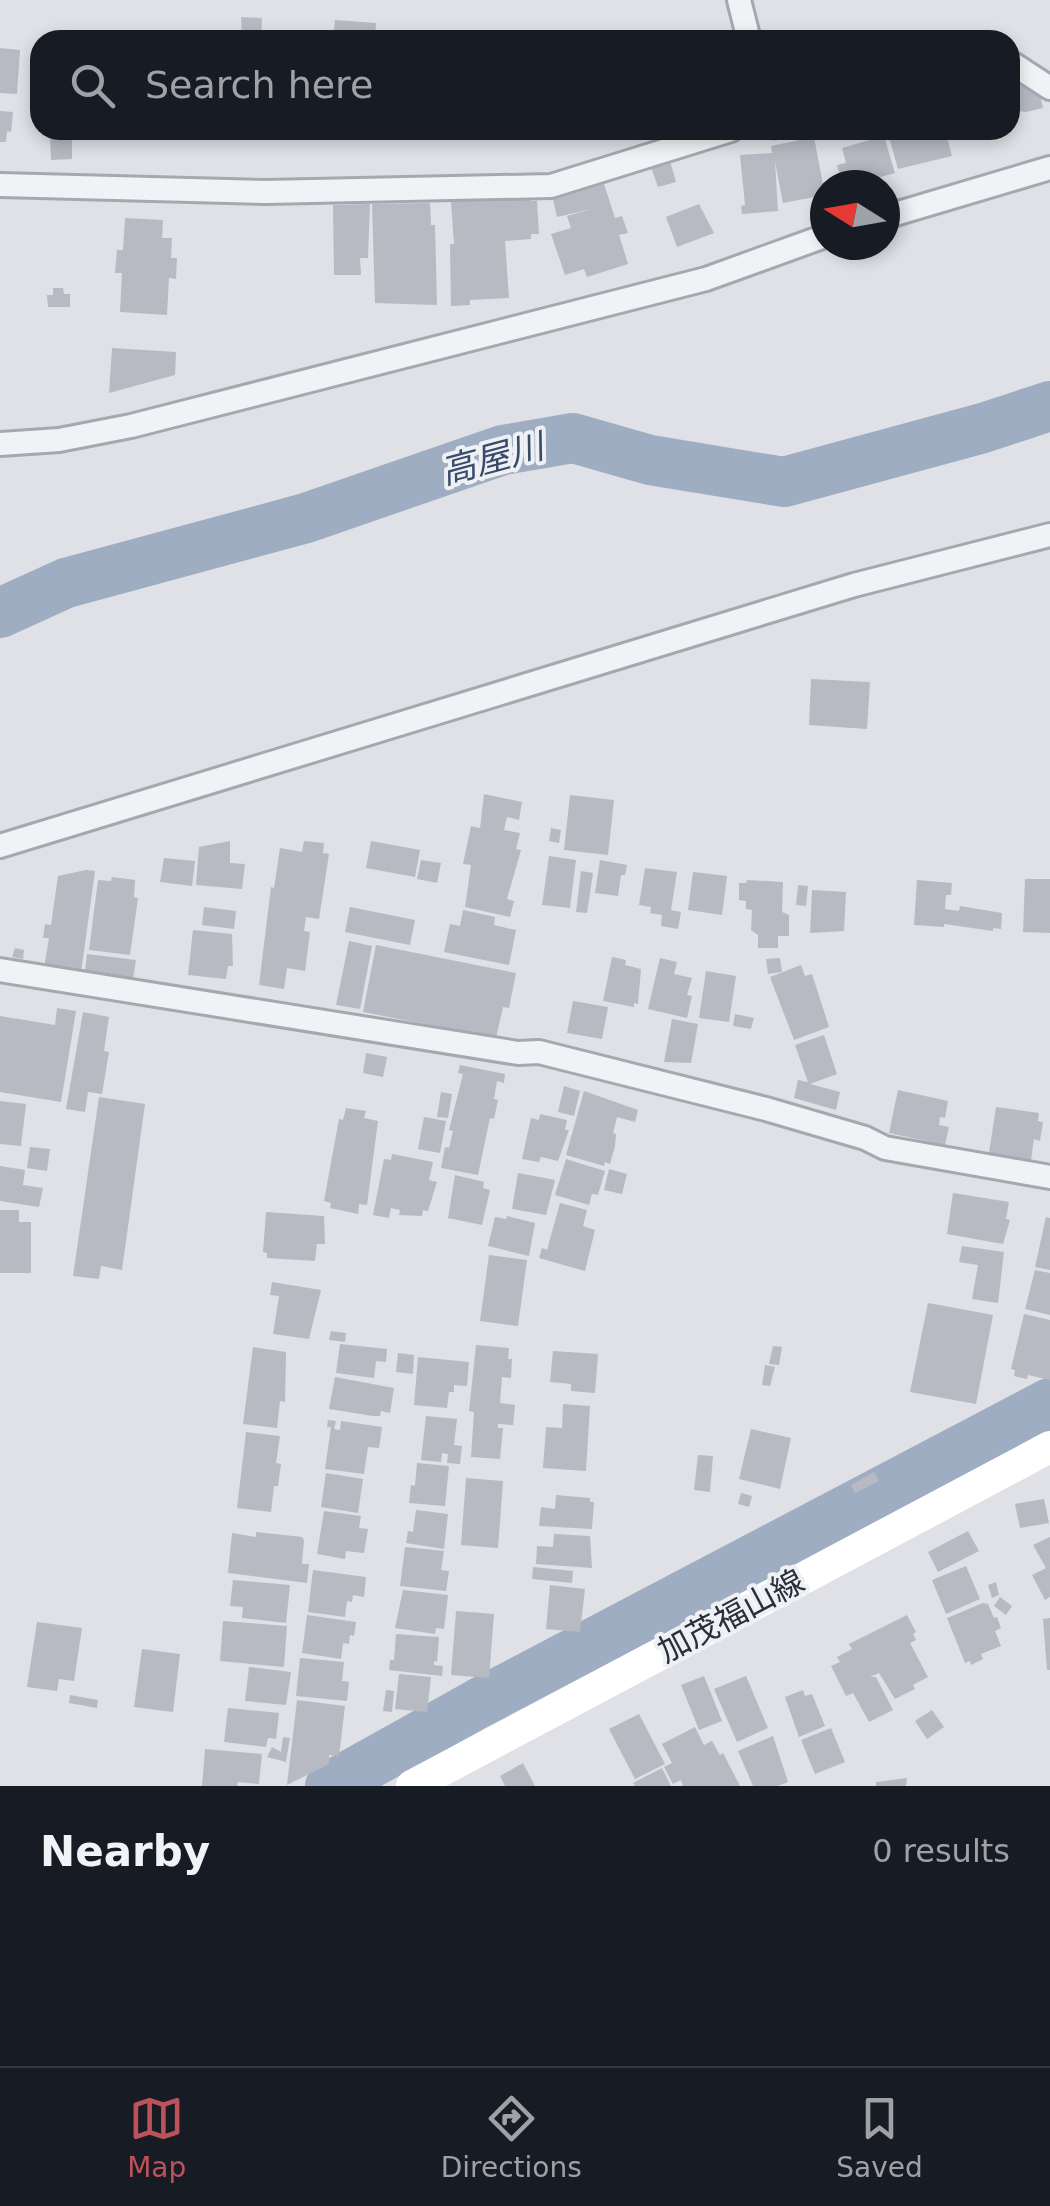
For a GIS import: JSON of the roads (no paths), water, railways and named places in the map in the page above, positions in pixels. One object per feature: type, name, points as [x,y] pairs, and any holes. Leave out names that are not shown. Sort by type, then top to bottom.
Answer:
[{"type":"main road","name":"加茂福山線","points":[[412,1786],[1050,1446]]},
{"type":"street","points":[[739,0],[746,30]]},
{"type":"street","points":[[1020,68],[1050,88]]},
{"type":"street","points":[[0,185],[266,192],[551,186],[699,140]]},
{"type":"street","points":[[900,213],[1050,168]]},
{"type":"street","points":[[0,444],[58,440],[131,426],[706,279],[810,241]]},
{"type":"street","points":[[0,846],[854,585],[1050,535]]},
{"type":"street","points":[[0,970],[518,1053],[539,1052],[766,1108],[865,1138],[885,1148],[1050,1176]]},
{"type":"waterway","name":"高屋川","points":[[0,613],[66,583],[306,518],[503,450],[573,438],[650,460],[784,482],[1050,406]]},
{"type":"waterway","points":[[330,1786],[479,1703],[1050,1403]]}]
